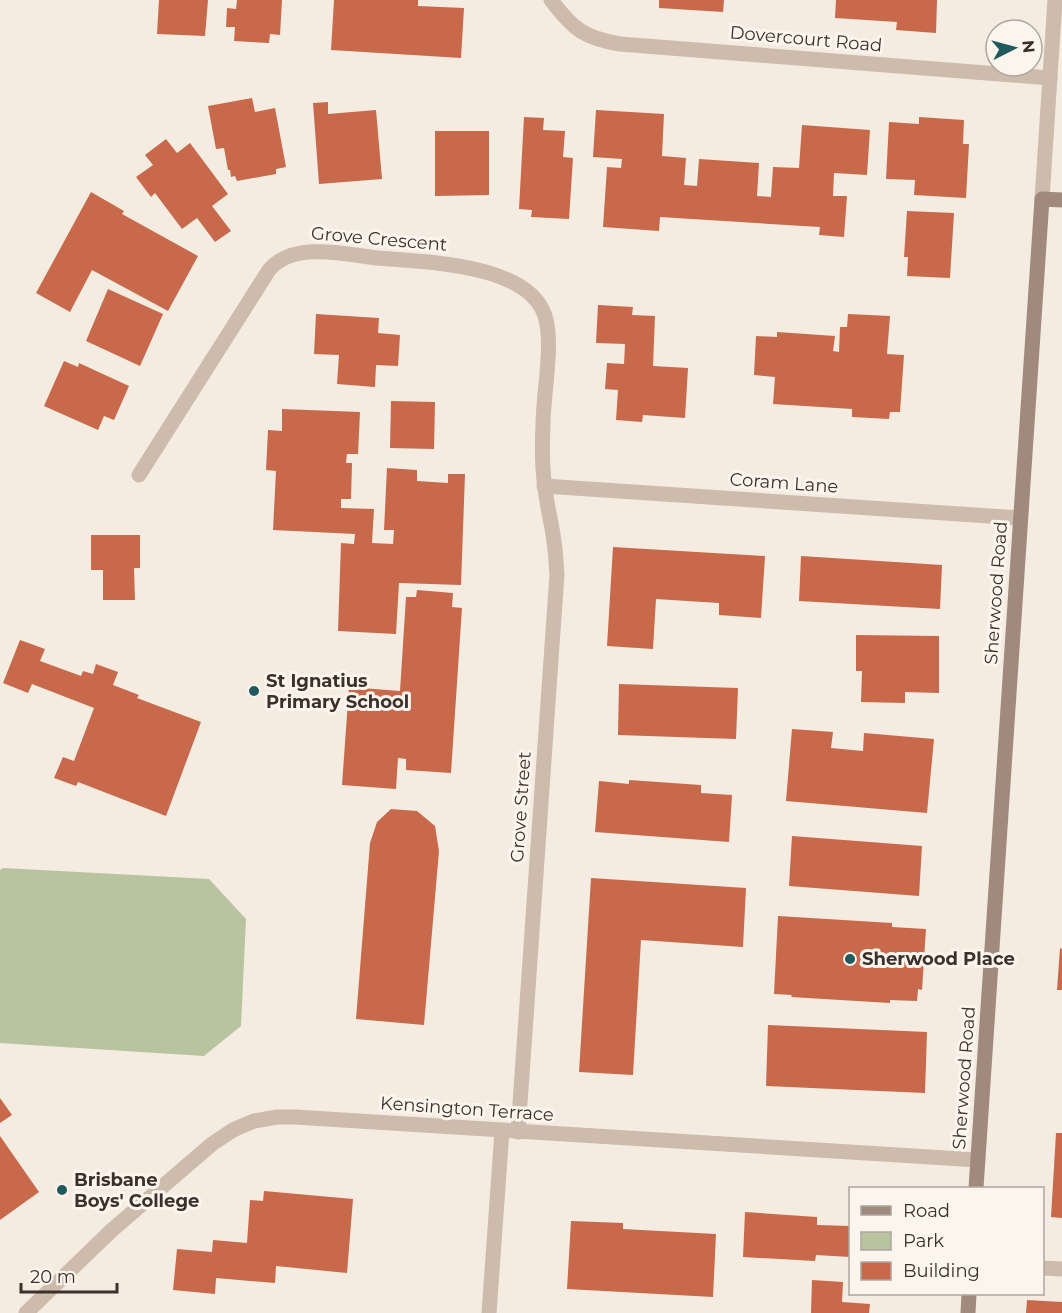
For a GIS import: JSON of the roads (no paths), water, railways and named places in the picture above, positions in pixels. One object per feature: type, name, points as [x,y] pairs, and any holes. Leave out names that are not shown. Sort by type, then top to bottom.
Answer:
[{"type":"main road","points":[[1042,199],[1062,200]]},
{"type":"main road","name":"Sherwood Road","points":[[976,1187],[1042,199]]},
{"type":"main road","points":[[968,1313],[969,1295]]},
{"type":"street","name":"Dovercourt Road","points":[[553,0],[565,19],[576,29],[600,40],[620,44],[1050,78]]},
{"type":"street","name":"Sherwood Road","points":[[1042,199],[1055,0]]},
{"type":"street","name":"Grove Crescent","points":[[139,475],[274,264],[297,253],[319,252],[451,265],[490,273],[517,284],[535,297],[545,315],[548,340],[543,422],[544,486]]},
{"type":"street","name":"Coram Lane","points":[[544,486],[1020,518]]},
{"type":"street","name":"Grove Street","points":[[518,1132],[557,574],[555,544],[544,486]]},
{"type":"street","name":"Kensington Terrace","points":[[26,1313],[112,1230],[212,1144],[233,1130],[254,1121],[296,1117],[978,1160]]},
{"type":"street","points":[[489,1313],[502,1131]]},
{"type":"street","points":[[1044,1268],[1062,1269]]},
{"type":"place","name":"St Ignatius Primary School","points":[[254,691]]},
{"type":"place","name":"Sherwood Place","points":[[850,959]]},
{"type":"place","name":"Brisbane Boys' College","points":[[62,1190]]}]
